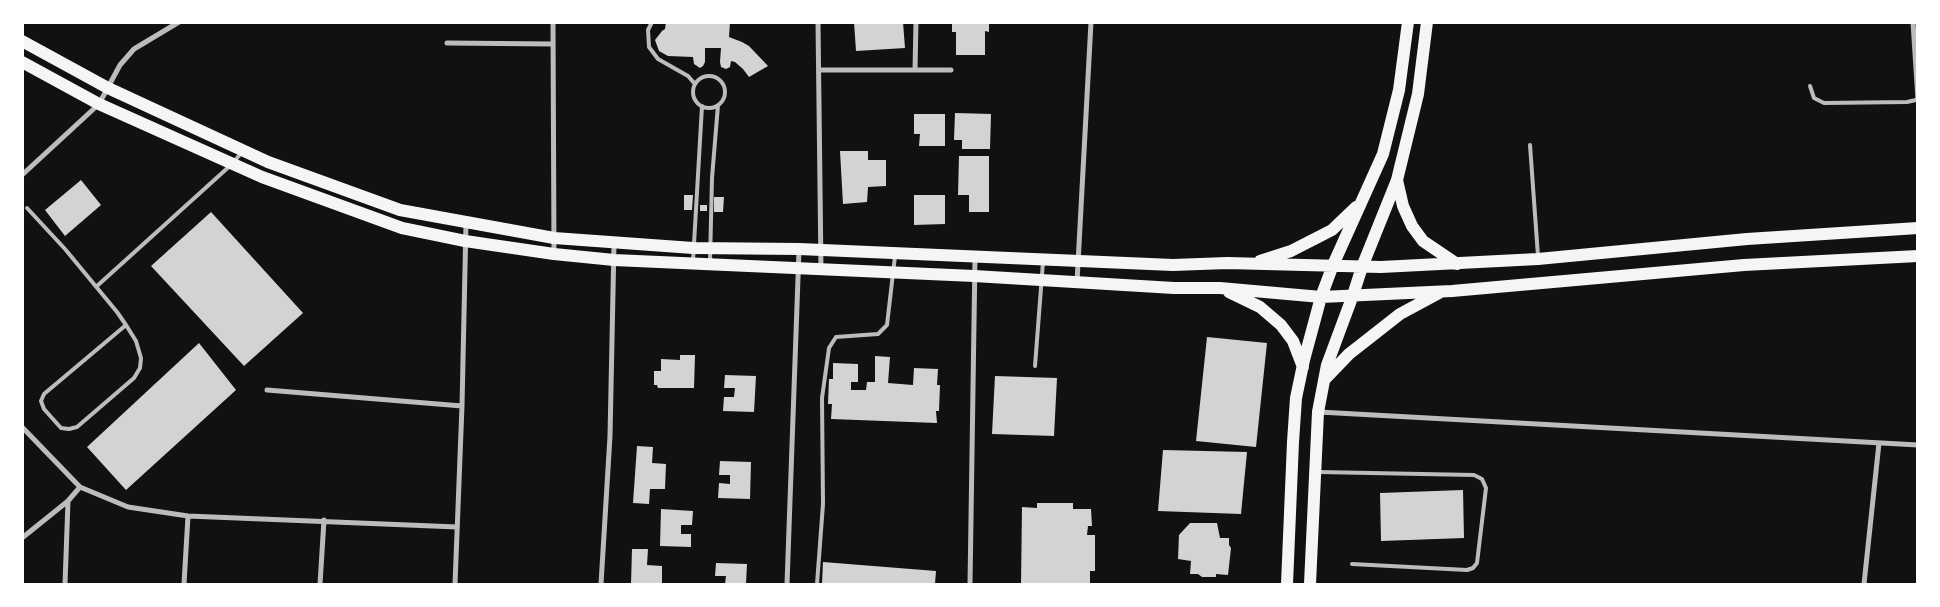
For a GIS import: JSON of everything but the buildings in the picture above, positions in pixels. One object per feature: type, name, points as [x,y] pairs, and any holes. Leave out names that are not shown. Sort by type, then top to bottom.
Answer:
[{"type":"main road","points":[[1287,584],[1292,442],[1296,398],[1321,297],[1383,154],[1400,90],[1408,22]]},
{"type":"main road","points":[[1310,584],[1318,412],[1327,365],[1354,295],[1362,267],[1397,180],[1418,94],[1426,22]]},
{"type":"main road","points":[[22,41],[108,88],[268,162],[400,210],[554,238],[693,248],[799,249],[1079,260],[1174,266],[1249,264],[1381,267],[1538,259],[1747,239],[1918,228]]},
{"type":"main road","points":[[22,62],[100,104],[232,164],[262,177],[402,228],[465,241],[554,254],[614,260],[974,276],[1077,284],[1220,288],[1321,297],[1442,292],[1744,265],[1918,256]]},
{"type":"main road","points":[[1397,180],[1403,206],[1412,226],[1423,241],[1457,264]]},
{"type":"main road","points":[[1249,264],[1291,251],[1332,230],[1362,202]]},
{"type":"main road","points":[[1220,288],[1260,307],[1281,325],[1293,341],[1303,367]]},
{"type":"main road","points":[[1324,380],[1349,354],[1400,314],[1442,292]]},
{"type":"street","points":[[22,175],[100,104],[120,65],[134,49],[179,22]]},
{"type":"street","points":[[553,22],[554,254]]},
{"type":"street","points":[[818,22],[822,270]]},
{"type":"street","points":[[915,70],[916,22]]},
{"type":"street","points":[[1077,284],[1091,22]]},
{"type":"street","points":[[1913,22],[1917,100]]},
{"type":"street","points":[[447,43],[553,44]]},
{"type":"street","points":[[820,70],[951,70]]},
{"type":"street","points":[[455,584],[462,406],[466,223]]},
{"type":"street","points":[[601,584],[610,436],[614,243]]},
{"type":"street","points":[[787,584],[799,249]]},
{"type":"street","points":[[970,584],[974,276],[976,257]]},
{"type":"street","points":[[267,390],[462,406]]},
{"type":"street","points":[[1318,412],[1918,445]]},
{"type":"street","points":[[22,427],[80,487],[128,507],[188,516],[324,520],[457,527]]},
{"type":"street","points":[[1864,584],[1879,443]]},
{"type":"street","points":[[22,538],[68,501],[80,487]]},
{"type":"street","points":[[65,584],[68,501]]},
{"type":"street","points":[[184,584],[188,516]]},
{"type":"street","points":[[320,584],[324,520]]},
{"type":"lane","points":[[652,22],[648,30],[649,47],[658,59],[688,76],[695,84]]},
{"type":"lane","points":[[713,76],[718,78],[725,86],[726,92],[722,102],[718,105],[710,108],[702,106],[695,99],[693,89],[695,84],[703,77],[713,76]]},
{"type":"lane","points":[[1810,86],[1814,98],[1824,104],[1907,102],[1917,100]]},
{"type":"lane","points":[[710,264],[712,178],[718,105]]},
{"type":"lane","points":[[692,264],[702,106]]},
{"type":"lane","points":[[1530,145],[1538,259]]},
{"type":"lane","points":[[97,286],[232,164],[243,151]]},
{"type":"lane","points":[[27,208],[97,286],[126,325],[136,341],[141,358],[140,368],[134,378],[76,427],[69,430],[61,428],[44,409],[42,401],[44,394],[126,325]]},
{"type":"lane","points":[[817,584],[823,504],[822,398],[830,348],[836,337],[878,334],[887,325],[895,254]]},
{"type":"lane","points":[[1035,366],[1043,260]]},
{"type":"lane","points":[[1315,472],[1474,475],[1482,479],[1486,488],[1477,563],[1473,568],[1467,570],[1352,564]]}]
